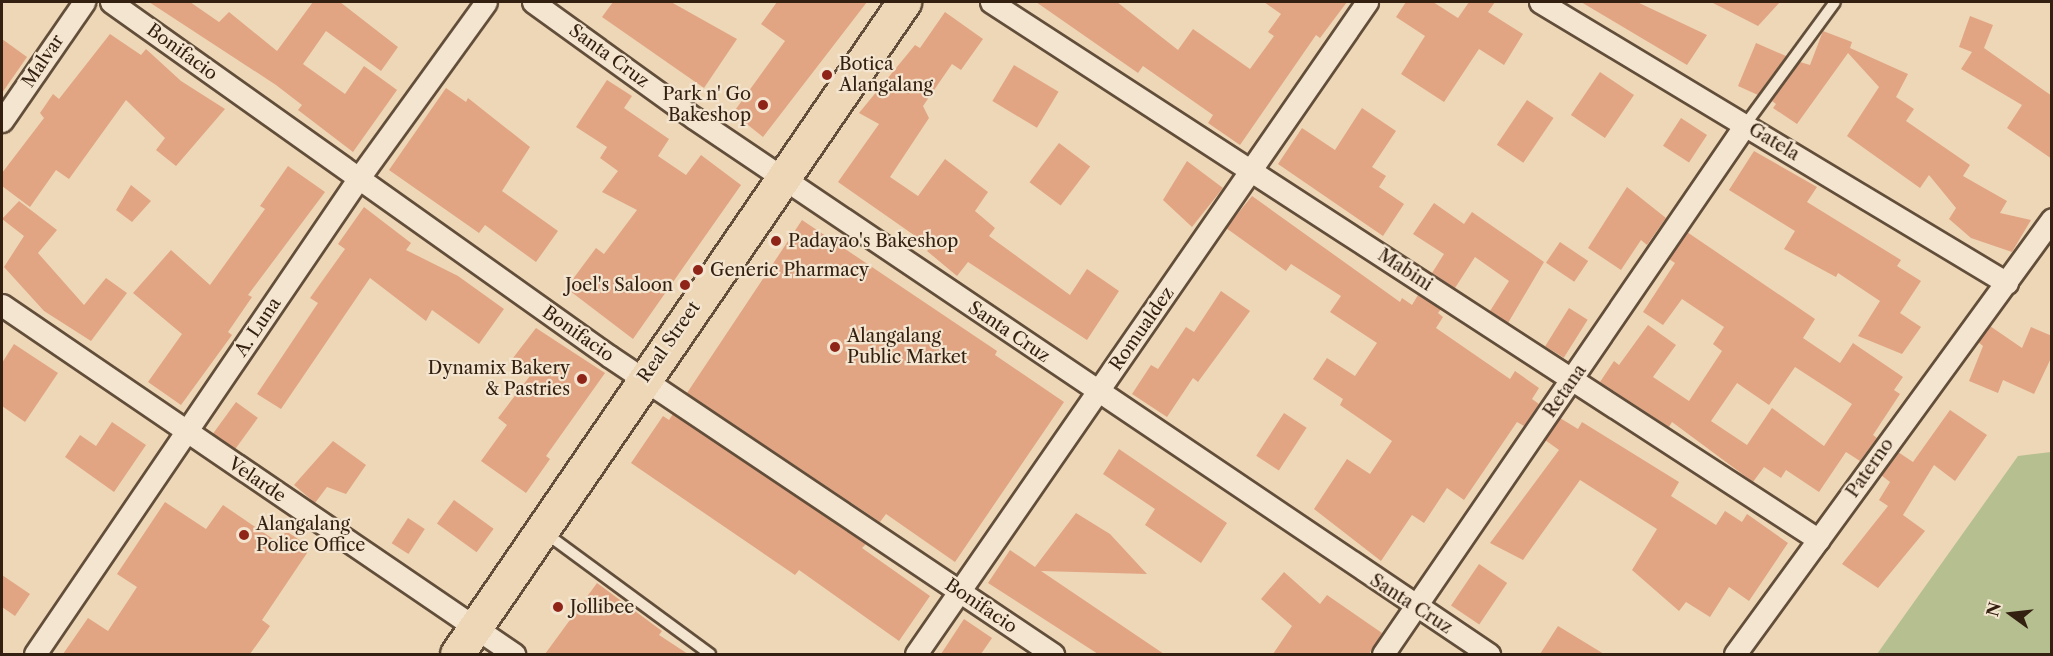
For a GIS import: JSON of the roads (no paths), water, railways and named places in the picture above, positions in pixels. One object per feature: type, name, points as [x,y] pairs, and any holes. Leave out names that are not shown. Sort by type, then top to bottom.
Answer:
[{"type":"highway","name":"Real Street","points":[[465,641],[903,2]]},
{"type":"street","name":"Malvar","points":[[2,121],[84,2]]},
{"type":"street","name":"Bonifacio","points":[[111,2],[358,179],[644,378],[1053,654]]},
{"type":"street","name":"A. Luna","points":[[35,654],[358,179],[486,2]]},
{"type":"street","name":"Santa Cruz","points":[[533,2],[783,178],[1098,393],[1415,607],[1489,654]]},
{"type":"street","name":"Mabini","points":[[991,2],[1574,378],[1819,540]]},
{"type":"street","name":"Romualdez","points":[[916,654],[1367,2]]},
{"type":"street","name":"Gatela","points":[[1540,2],[2007,283]]},
{"type":"street","name":"Retana","points":[[1383,654],[1745,125]]},
{"type":"street","name":"Paterno","points":[[1735,654],[2052,219]]},
{"type":"street","name":"Velarde","points":[[2,305],[187,432],[465,641],[514,654]]},
{"type":"lane","points":[[1745,125],[1835,2]]},
{"type":"lane","points":[[541,530],[710,654]]},
{"type":"place","name":"Botica Alangalang","points":[[827,75]]},
{"type":"place","name":"Park n' Go Bakeshop","points":[[763,105]]},
{"type":"place","name":"Padayao's Bakeshop","points":[[776,241]]},
{"type":"place","name":"Generic Pharmacy","points":[[698,270]]},
{"type":"place","name":"Joel's Saloon","points":[[685,285]]},
{"type":"place","name":"Alangalang Public Market","points":[[835,347]]},
{"type":"place","name":"Dynamix Bakery & Pastries","points":[[582,379]]},
{"type":"place","name":"Alangalang Police Office","points":[[244,535]]},
{"type":"place","name":"Jollibee","points":[[558,607]]}]
